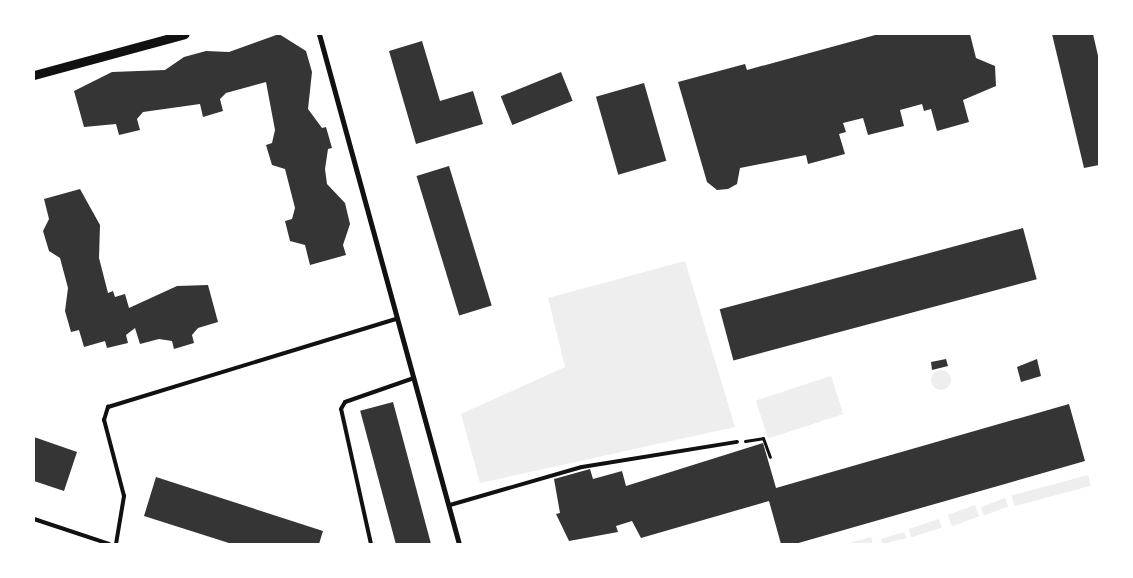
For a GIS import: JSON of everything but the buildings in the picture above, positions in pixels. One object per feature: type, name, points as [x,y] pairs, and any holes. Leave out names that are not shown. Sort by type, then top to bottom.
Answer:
[{"type":"street","points":[[34,75],[185,34]]},
{"type":"street","points":[[319,34],[396,319],[415,378],[450,505],[459,544]]},
{"type":"lane","points":[[116,544],[124,496],[104,420],[108,407],[396,319]]},
{"type":"lane","points":[[371,544],[341,409],[345,402],[415,378]]},
{"type":"lane","points":[[450,505],[582,467],[737,442]]},
{"type":"lane","points":[[34,519],[109,544]]},
{"type":"path","points":[[737,442],[763,438],[770,458]]},
{"type":"shaded area","points":[[685,261],[735,427],[480,483],[461,414],[565,367],[548,298]]},
{"type":"shaded area","points":[[941,370],[948,373],[951,380],[948,387],[941,390],[934,387],[931,380],[934,373]]},
{"type":"shaded area","points":[[831,376],[843,414],[768,438],[756,400]]},
{"type":"shaded area","points":[[1088,475],[1091,486],[1015,506],[1012,495]]},
{"type":"shaded area","points":[[1005,498],[1008,506],[984,516],[981,507]]},
{"type":"shaded area","points":[[975,505],[979,516],[952,526],[948,515]]},
{"type":"shaded area","points":[[939,519],[942,528],[911,537],[909,529]]},
{"type":"shaded area","points":[[904,532],[907,538],[882,544],[881,539]]},
{"type":"shaded area","points":[[871,537],[873,544],[846,544]]}]
